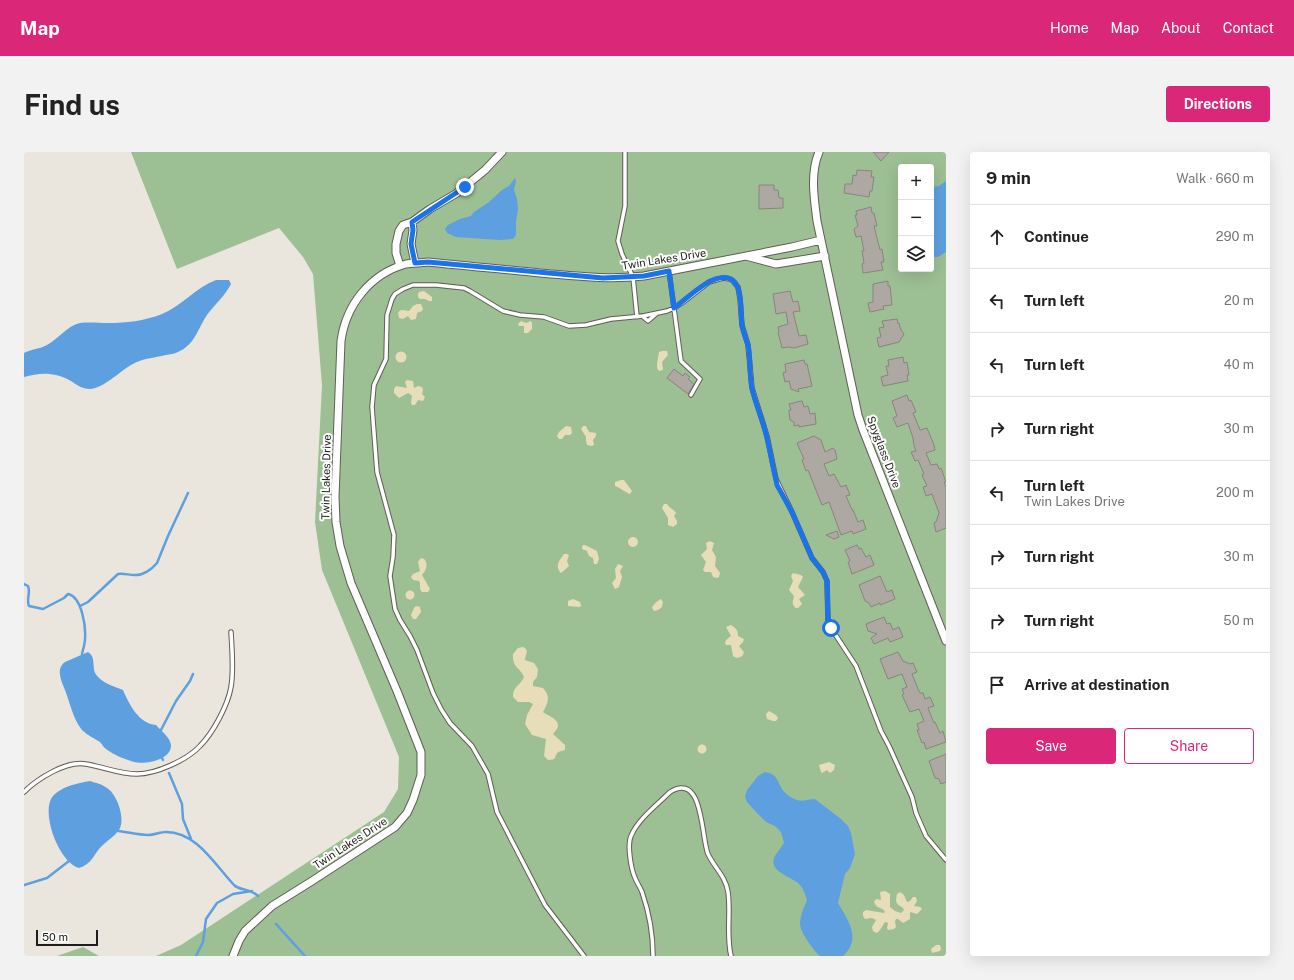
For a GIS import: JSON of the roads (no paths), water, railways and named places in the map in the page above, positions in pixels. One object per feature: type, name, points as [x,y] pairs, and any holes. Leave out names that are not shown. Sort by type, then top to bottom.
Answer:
[{"type":"street","points":[[400,266],[396,249],[399,231],[403,225],[412,222],[457,193],[473,181],[502,152]]},
{"type":"street","name":"Spyglass Drive","points":[[819,152],[815,169],[813,190],[821,240],[858,415],[946,641]]},
{"type":"street","points":[[412,222],[413,230],[411,244],[415,263]]},
{"type":"street","name":"Twin Lakes Drive","points":[[233,956],[239,941],[246,931],[272,906],[395,827],[407,813],[421,775],[421,752],[351,582],[340,546],[335,490],[341,341],[344,324],[354,303],[372,283],[385,273],[400,266],[415,263],[428,262],[603,278],[633,277],[792,247],[821,240]]},
{"type":"street","name":"Twin Lakes Drive","points":[[744,256],[776,264],[825,256]]},
{"type":"lane","points":[[625,152],[625,206],[618,241],[622,254],[633,277],[637,317]]},
{"type":"lane","points":[[669,271],[681,361],[700,379],[691,395]]},
{"type":"lane","points":[[584,956],[545,905],[497,812],[491,782],[485,768],[472,746],[450,723],[440,709],[417,650],[395,609],[390,576],[394,535],[377,472],[372,422],[372,392],[386,359],[387,315],[392,300],[398,291],[408,287],[426,285],[464,288],[503,311],[520,315],[544,317],[569,326],[586,325],[657,314],[674,308],[702,286],[713,280],[724,278],[730,279],[738,287],[742,325],[748,346],[752,388],[767,436],[777,485],[792,512],[812,558],[823,572],[827,581],[829,625],[856,666],[881,732],[912,797],[916,813],[926,836],[946,860]]},
{"type":"lane","points":[[24,792],[33,784],[53,772],[68,766],[84,763],[114,771],[139,774],[176,763],[200,747],[223,711],[231,689],[234,667],[231,632]]},
{"type":"lane","points":[[653,956],[653,943],[642,892],[635,879],[632,869],[630,838],[638,824],[670,792],[675,789],[682,788],[689,790],[694,797],[703,825],[708,853],[724,879],[728,909],[728,945],[731,956]]},
{"type":"water","points":[[515,178],[516,181],[514,190],[518,210],[516,235],[513,239],[499,240],[456,237],[447,233],[445,229],[448,225],[460,219],[471,216],[474,212],[509,186]]},
{"type":"water","points":[[946,181],[946,252],[938,257],[934,257],[934,187],[939,186]]},
{"type":"water","points":[[216,280],[229,280],[231,284],[207,315],[196,336],[184,349],[174,354],[135,363],[101,386],[90,389],[82,388],[65,378],[54,374],[36,374],[24,377],[24,353],[47,345],[75,325],[80,323],[128,322],[142,320],[162,314],[169,311],[202,287]]},
{"type":"water","points":[[88,652],[92,656],[95,673],[100,679],[123,690],[135,712],[145,721],[156,725],[167,737],[171,745],[170,750],[163,758],[151,762],[139,763],[119,757],[82,730],[72,711],[61,679],[60,668],[65,662]]},
{"type":"water","points":[[765,772],[772,774],[778,780],[783,791],[793,798],[801,801],[815,799],[841,819],[848,826],[851,833],[855,854],[850,868],[845,874],[838,903],[849,923],[852,936],[852,943],[849,950],[843,956],[820,956],[811,946],[800,924],[801,915],[807,900],[804,891],[798,883],[778,870],[773,863],[775,856],[784,843],[781,832],[775,826],[766,822],[747,802],[745,797],[747,790],[758,776]]},
{"type":"water","points":[[90,781],[111,791],[117,801],[121,813],[121,825],[117,833],[101,846],[89,863],[79,868],[65,858],[59,849],[51,827],[49,807],[51,799],[58,791],[69,786]]},
{"type":"waterway","points":[[80,606],[88,602],[118,574],[141,574],[150,570],[157,563],[188,493]]},
{"type":"waterway","points":[[24,584],[28,586],[29,589],[29,606],[43,609],[64,598],[68,594],[73,596],[80,606],[84,620],[85,641],[82,654]]},
{"type":"waterway","points":[[161,730],[176,701],[193,674]]},
{"type":"waterway","points":[[169,773],[182,804],[183,819],[191,839]]},
{"type":"waterway","points":[[118,831],[140,835],[166,832],[177,833],[187,837],[196,843],[212,859],[236,887],[255,893],[258,896]]},
{"type":"waterway","points":[[24,885],[47,878],[69,861]]},
{"type":"waterway","points":[[196,956],[203,942],[206,919],[217,903],[233,894],[252,891]]},
{"type":"waterway","points":[[276,924],[305,956]]}]
